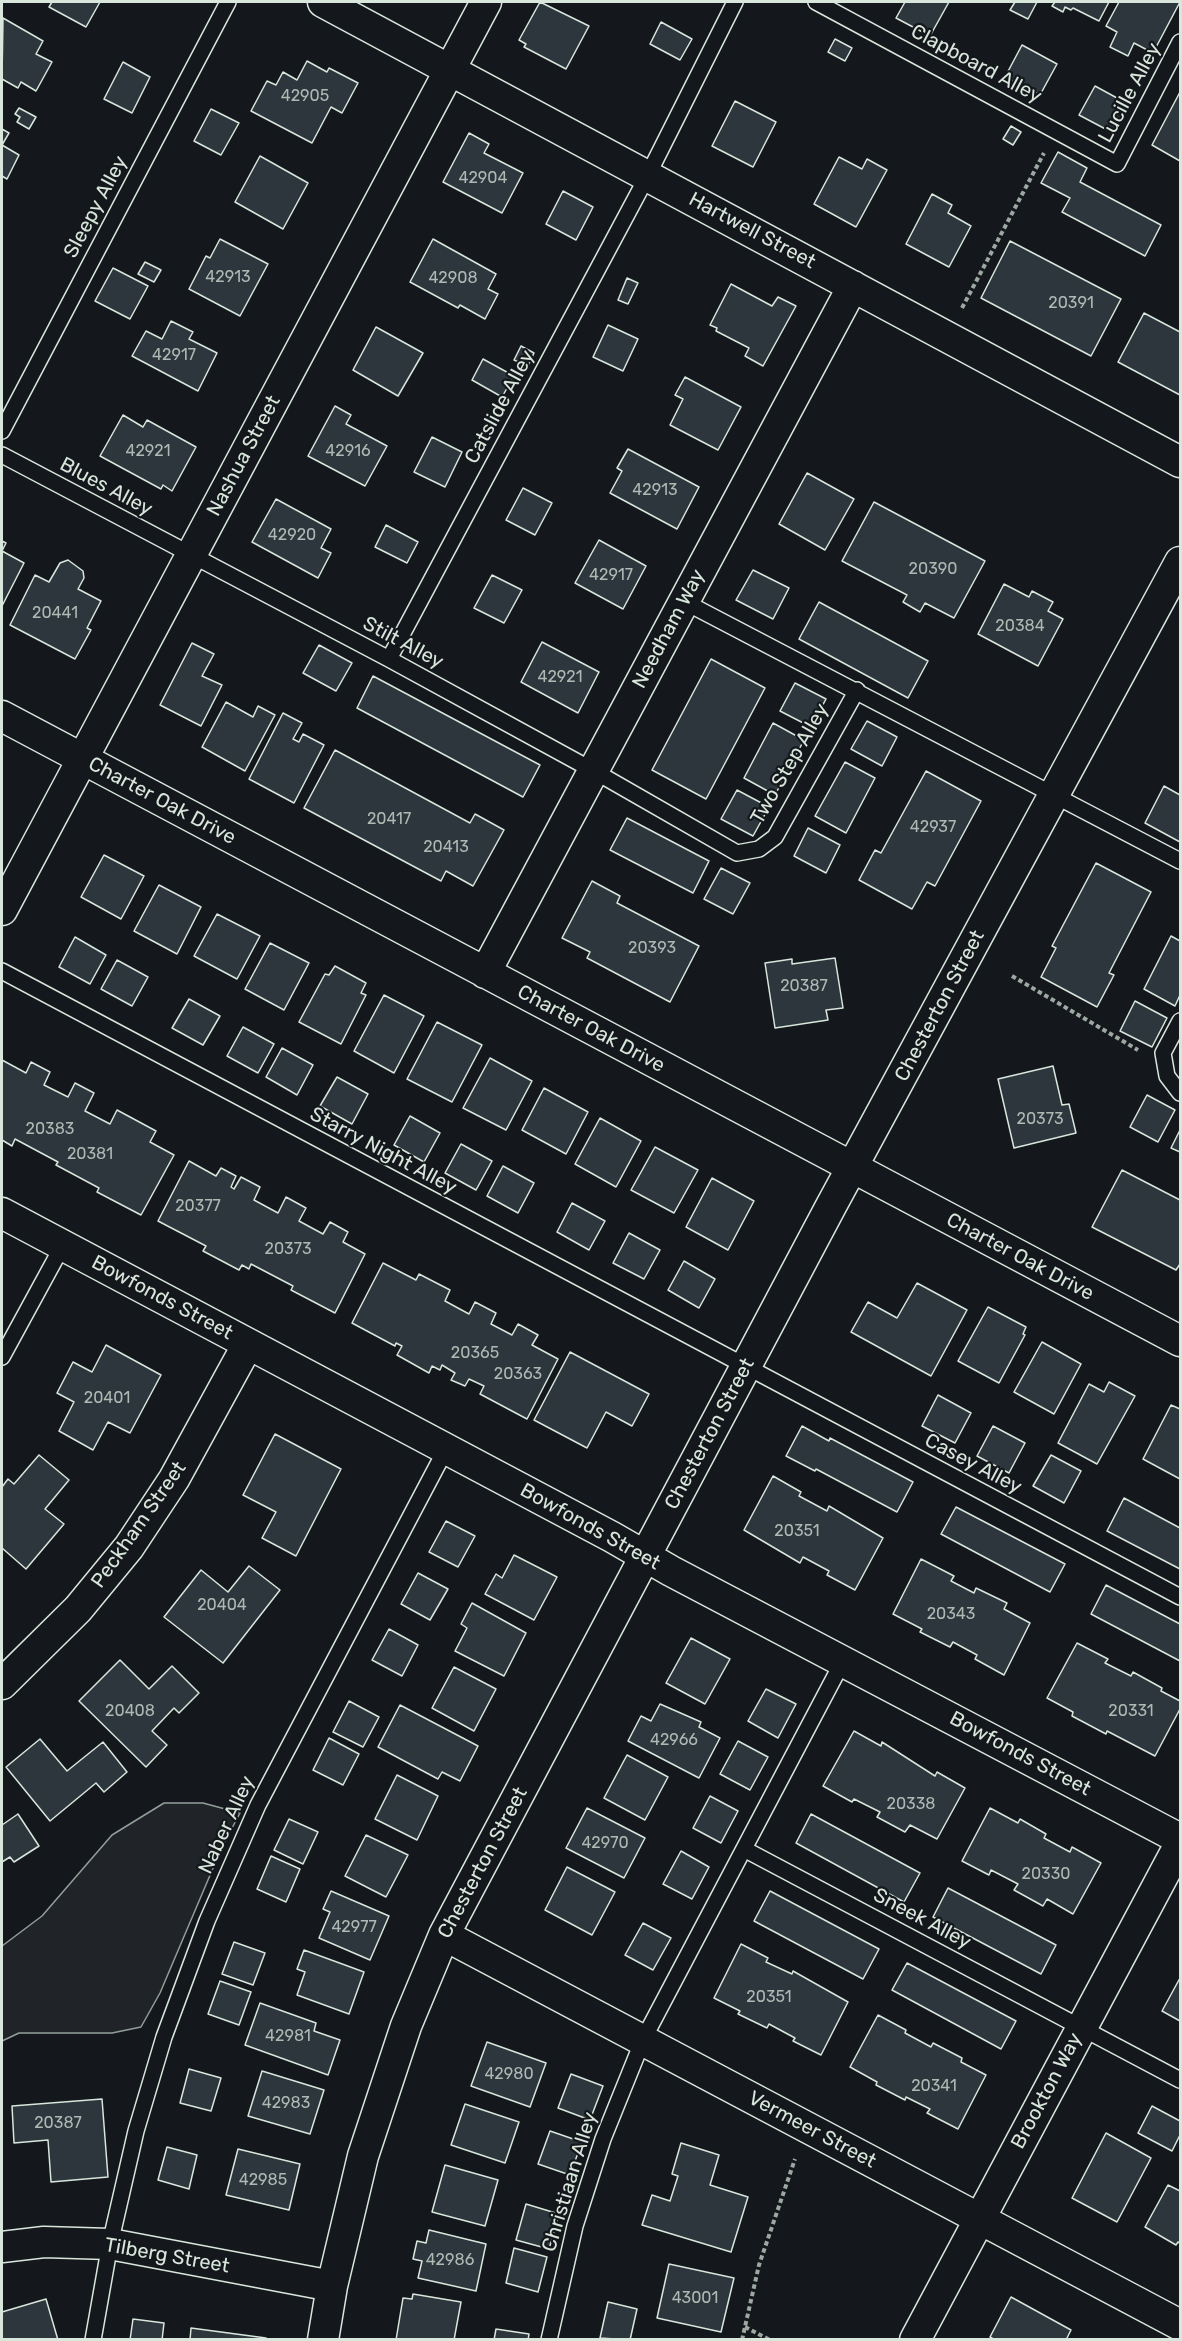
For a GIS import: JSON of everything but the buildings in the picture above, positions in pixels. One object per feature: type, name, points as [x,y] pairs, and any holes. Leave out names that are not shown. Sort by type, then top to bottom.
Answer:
[{"type":"street","name":"Hartwell Street","points":[[323,2],[451,68],[1180,462]]},
{"type":"street","name":"Nashua Street","points":[[2,910],[486,2]]},
{"type":"street","name":"Needham Way","points":[[485,973],[853,286]]},
{"type":"street","name":"Chesterton Street","points":[[323,2340],[332,2286],[363,2156],[406,2026],[444,1935],[745,1367],[1180,562]]},
{"type":"street","name":"Charter Oak Drive","points":[[2,716],[1180,1341]]},
{"type":"street","name":"Bowfonds Street","points":[[2,1213],[645,1555],[680,1576],[1180,1839]]},
{"type":"street","name":"Peckham Street","points":[[2,1684],[78,1609],[129,1546],[174,1479],[248,1344]]},
{"type":"street","name":"Brookton Way","points":[[915,2340],[1180,1844]]},
{"type":"street","name":"Vermeer Street","points":[[444,1935],[1180,2325]]},
{"type":"street","name":"Tilberg Street","points":[[2,2247],[44,2242],[110,2244],[332,2286]]},
{"type":"lane","name":"Sleepy Alley","points":[[2,431],[228,2]]},
{"type":"lane","name":"Catslide Alley","points":[[389,659],[648,175],[735,2]]},
{"type":"lane","name":"Clapboard Alley","points":[[816,2],[1117,164]]},
{"type":"lane","name":"Lucille Alley","points":[[1117,164],[1180,42]]},
{"type":"lane","name":"Blues Alley","points":[[2,455],[191,556]]},
{"type":"lane","name":"Stilt Alley","points":[[191,556],[389,659],[594,771]]},
{"type":"lane","name":"Two Step Alley","points":[[683,601],[1180,861]]},
{"type":"lane","name":"Two Step Alley","points":[[594,771],[737,853],[759,849],[775,837],[857,690]]},
{"type":"lane","name":"Starry Night Alley","points":[[2,971],[745,1367]]},
{"type":"lane","points":[[1180,1021],[1163,1053],[1167,1076],[1180,1093]]},
{"type":"lane","points":[[2,1357],[63,1245]]},
{"type":"lane","name":"Casey Alley","points":[[745,1367],[1180,1597]]},
{"type":"lane","name":"Naber Alley","points":[[93,2340],[110,2244],[136,2131],[164,2037],[207,1922],[258,1805],[446,1449]]},
{"type":"lane","points":[[642,2040],[843,1661]]},
{"type":"lane","name":"Sneek Alley","points":[[744,1849],[1180,2080]]},
{"type":"lane","name":"Christiaan Alley","points":[[549,2340],[575,2226],[603,2139],[642,2040]]},
{"type":"path","points":[[947,336],[1056,131]]},
{"type":"path","points":[[1012,976],[1165,1065]]},
{"type":"path","points":[[742,2340],[759,2265],[797,2155]]},
{"type":"path","points":[[745,2327],[770,2340]]},
{"type":"shaded area","points":[[164,1803],[203,1803],[240,1813],[222,1847],[160,1993],[141,2027],[112,2033],[19,2033],[2,2041],[2,1946],[42,1916],[112,1835]]}]
